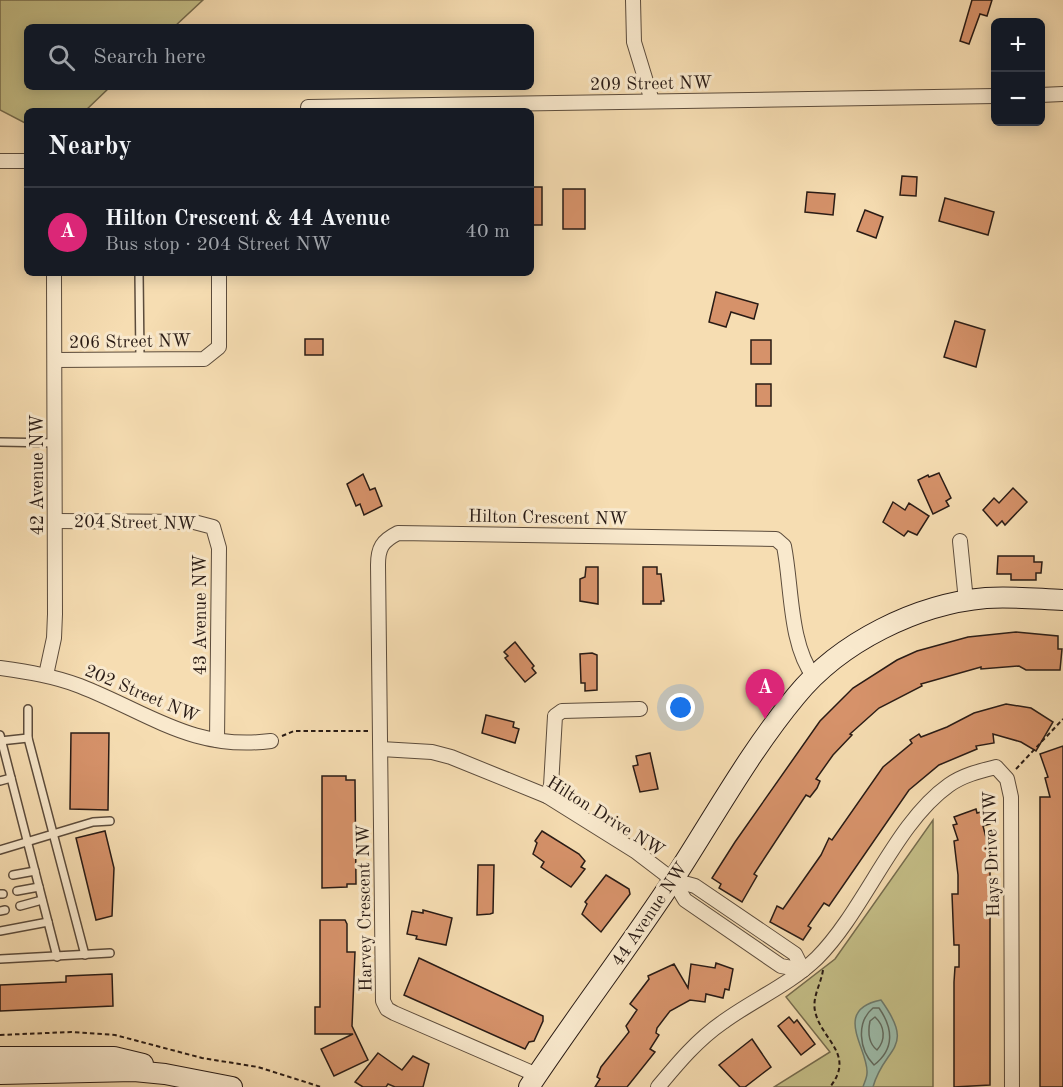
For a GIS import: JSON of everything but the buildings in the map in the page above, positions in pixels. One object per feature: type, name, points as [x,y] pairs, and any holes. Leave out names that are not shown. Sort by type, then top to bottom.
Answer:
[{"type":"street","points":[[633,0],[634,42],[651,101]]},
{"type":"street","points":[[1045,95],[1063,94]]},
{"type":"street","name":"209 Street NW","points":[[308,107],[991,96]]},
{"type":"street","points":[[0,161],[24,161]]},
{"type":"street","name":"42 Avenue NW","points":[[46,675],[55,627],[54,276]]},
{"type":"street","name":"206 Street NW","points":[[55,360],[204,358],[219,347],[219,276]]},
{"type":"street","name":"204 Street NW","points":[[56,521],[194,522],[213,527]]},
{"type":"street","name":"43 Avenue NW","points":[[213,527],[219,548],[217,740]]},
{"type":"street","name":"Hilton Crescent NW","points":[[381,749],[378,552],[382,543],[398,533],[776,539],[784,546],[792,610],[801,646],[814,677]]},
{"type":"street","points":[[960,541],[966,601]]},
{"type":"street","points":[[814,677],[838,657],[875,633],[910,616],[966,601],[987,598],[1063,600]]},
{"type":"street","name":"202 Street NW","points":[[0,668],[46,675],[90,690],[168,728],[217,740],[243,743],[271,741]]},
{"type":"street","name":"44 Avenue NW","points":[[533,1081],[672,880],[765,738],[796,695],[814,677]]},
{"type":"street","points":[[547,796],[551,786],[555,716],[562,711],[640,709]]},
{"type":"street","name":"Hilton Drive NW","points":[[381,749],[423,751],[451,757],[547,796],[634,851],[672,880],[695,886],[795,954],[803,970]]},
{"type":"street","name":"Harvey Crescent NW","points":[[381,749],[383,1001],[387,1009],[394,1013],[533,1081]]},
{"type":"street","name":"Hays Drive NW","points":[[658,1087],[681,1059],[710,1032],[803,970],[818,957],[837,934],[925,806],[950,784],[973,773],[996,767],[1007,780],[1011,796],[1012,1087]]},
{"type":"street","points":[[0,1057],[114,1057],[131,1059],[165,1074]]},
{"type":"street","points":[[5,1076],[101,1071],[165,1074],[232,1087]]},
{"type":"lane","points":[[139,276],[140,359]]},
{"type":"lane","points":[[0,442],[55,443]]},
{"type":"lane","points":[[28,710],[27,738],[86,955]]},
{"type":"lane","points":[[27,738],[0,739],[57,957]]},
{"type":"lane","points":[[0,781],[11,778]]},
{"type":"lane","points":[[0,850],[93,822],[110,821]]},
{"type":"lane","points":[[13,875],[35,871]]},
{"type":"lane","points":[[17,891],[39,887]]},
{"type":"lane","points":[[20,906],[42,900]]},
{"type":"lane","points":[[0,931],[48,922]]},
{"type":"lane","points":[[0,959],[110,952]]},
{"type":"path","points":[[1007,780],[1063,718]]},
{"type":"path","points":[[271,741],[294,731],[381,732]]},
{"type":"path","points":[[818,957],[822,961],[823,971],[814,1008],[818,1021],[836,1048],[839,1063],[836,1078],[830,1087]]},
{"type":"path","points":[[0,1035],[71,1032],[115,1035],[202,1058],[258,1067],[321,1087]]},
{"type":"shaded area","points":[[0,0],[203,0],[177,24],[24,24],[24,90],[107,90],[88,108],[24,108],[24,122],[0,110]]},
{"type":"shaded area","points":[[933,820],[933,1087],[774,1087],[830,1052],[786,997],[835,959]]},
{"type":"water","points":[[881,1000],[891,1016],[897,1039],[873,1087],[863,1087],[867,1075],[866,1064],[855,1021],[858,1012],[866,1005]]},
{"type":"place","name":"Hilton Crescent & 44 Avenue","points":[[765,719]]}]
